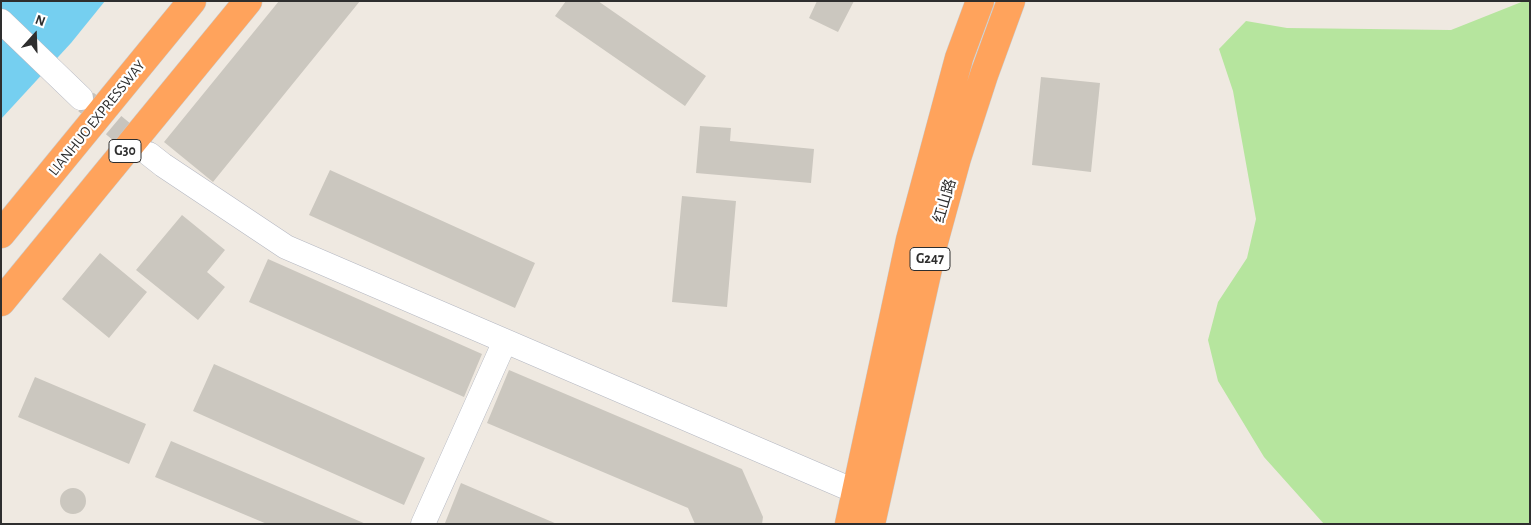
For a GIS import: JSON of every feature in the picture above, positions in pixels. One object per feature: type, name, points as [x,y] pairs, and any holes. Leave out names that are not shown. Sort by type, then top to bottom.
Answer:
[{"type":"highway","name":"LIANHUO EXPRESSWAY","points":[[1,234],[192,1]]},
{"type":"highway","name":"G30","points":[[1,302],[248,1]]},
{"type":"highway","name":"红山路","points":[[849,524],[910,240],[959,58],[980,1]]},
{"type":"highway","name":"红山路","points":[[870,524],[934,242],[984,75],[1011,1]]},
{"type":"street","points":[[1,21],[82,98]]},
{"type":"street","points":[[149,154],[286,247],[857,492]]},
{"type":"street","points":[[424,524],[505,341]]},
{"type":"green space","points":[[1524,1],[1530,1],[1530,524],[1324,524],[1264,457],[1218,381],[1208,340],[1218,302],[1247,258],[1256,219],[1233,91],[1219,49],[1246,21],[1287,28],[1451,30]]},
{"type":"water","points":[[1,1],[105,1],[71,43],[1,119]]},
{"type":"building","points":[[279,1],[360,1],[213,182],[164,142]]},
{"type":"building","points":[[566,1],[598,1],[706,76],[685,106],[555,16]]},
{"type":"building","points":[[817,1],[854,1],[838,32],[809,18]]},
{"type":"building","points":[[1041,77],[1100,83],[1091,172],[1032,165]]},
{"type":"building","points":[[700,126],[731,128],[730,141],[814,149],[811,183],[696,173]]},
{"type":"building","points":[[330,170],[535,263],[515,308],[309,215]]},
{"type":"building","points":[[682,196],[736,201],[727,307],[672,302]]},
{"type":"building","points":[[182,215],[225,250],[207,272],[225,287],[198,320],[136,270]]},
{"type":"building","points":[[100,253],[147,292],[109,338],[62,299]]},
{"type":"building","points":[[268,259],[482,354],[464,397],[249,302]]},
{"type":"building","points":[[214,364],[425,458],[404,505],[193,411]]},
{"type":"building","points":[[509,370],[742,469],[763,517],[762,524],[695,524],[688,508],[487,423]]},
{"type":"building","points":[[35,377],[146,424],[129,464],[18,417]]},
{"type":"building","points":[[171,441],[366,524],[267,524],[155,477]]},
{"type":"building","points":[[461,483],[557,524],[445,523]]},
{"type":"building","points":[[73,488],[82,492],[86,501],[82,510],[73,514],[64,510],[60,501],[64,492]]},
{"type":"tunnel","points":[[86,102],[147,153]]}]
